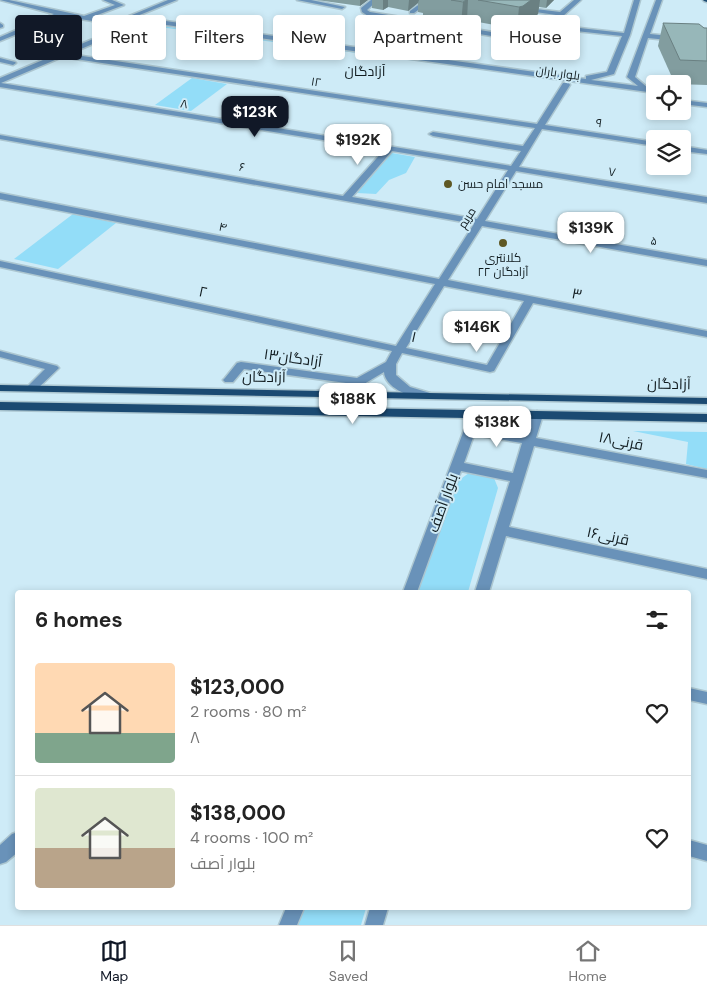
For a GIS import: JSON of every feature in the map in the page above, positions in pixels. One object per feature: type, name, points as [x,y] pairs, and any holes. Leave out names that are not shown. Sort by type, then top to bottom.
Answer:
[{"type":"main road","name":"آزادگان","points":[[0,388],[706,399]]},
{"type":"main road","points":[[0,406],[707,418]]},
{"type":"street","name":"بلوار باران","points":[[1,0],[92,19]]},
{"type":"street","points":[[84,18],[121,4],[106,0]]},
{"type":"street","points":[[136,15],[174,0]]},
{"type":"street","points":[[300,0],[342,8]]},
{"type":"street","points":[[374,15],[368,14],[364,11],[364,8],[375,0]]},
{"type":"street","points":[[563,0],[577,1]]},
{"type":"street","points":[[610,74],[628,32],[637,0]]},
{"type":"street","points":[[631,77],[659,0]]},
{"type":"street","points":[[512,6],[561,14],[577,1]]},
{"type":"street","points":[[412,12],[428,3]]},
{"type":"street","name":"بلوار باران","points":[[166,23],[646,90]]},
{"type":"street","points":[[481,30],[485,27]]},
{"type":"street","points":[[580,27],[628,32]]},
{"type":"street","name":"بلوار باران","points":[[166,30],[646,97]]},
{"type":"street","points":[[0,39],[15,33]]},
{"type":"street","points":[[647,34],[707,42]]},
{"type":"street","points":[[664,36],[707,38]]},
{"type":"street","name":"۱۲","points":[[82,58],[539,127]]},
{"type":"street","points":[[0,60],[13,63]]},
{"type":"street","points":[[0,80],[47,60]]},
{"type":"street","points":[[434,67],[441,61]]},
{"type":"street","points":[[576,79],[610,74],[619,78],[631,77]]},
{"type":"street","points":[[631,77],[646,89]]},
{"type":"street","name":"مریم","points":[[390,364],[566,85]]},
{"type":"street","name":"۸","points":[[0,86],[513,169]]},
{"type":"street","points":[[691,95],[707,97]]},
{"type":"street","points":[[691,103],[707,105]]},
{"type":"street","name":"۹","points":[[539,127],[646,143]]},
{"type":"street","points":[[433,134],[526,148]]},
{"type":"street","name":"۶","points":[[0,137],[479,222]]},
{"type":"street","points":[[346,198],[388,148]]},
{"type":"street","points":[[691,149],[707,152]]},
{"type":"street","name":"۷","points":[[513,169],[707,200]]},
{"type":"street","name":"۴","points":[[0,196],[441,282]]},
{"type":"street","name":"۵","points":[[479,222],[707,263]]},
{"type":"street","name":"۲","points":[[0,264],[399,349]]},
{"type":"street","name":"۳","points":[[441,282],[707,334]]},
{"type":"street","name":"۱","points":[[399,349],[490,369],[530,300]]},
{"type":"street","points":[[0,354],[53,368],[31,389]]},
{"type":"street","points":[[318,394],[336,392],[360,382],[390,364]]},
{"type":"street","points":[[390,364],[390,376],[400,387],[412,394],[430,396]]},
{"type":"street","name":"آزادگان۱۳","points":[[229,380],[241,365],[360,382]]},
{"type":"street","name":"بلوار آصف","points":[[411,590],[476,414]]},
{"type":"street","points":[[483,590],[537,415]]},
{"type":"street","name":"قرنی۱۸","points":[[470,430],[707,474]]},
{"type":"street","points":[[457,466],[517,478]]},
{"type":"street","name":"قرنی۱۶","points":[[501,530],[707,574]]},
{"type":"street","points":[[691,694],[707,698]]},
{"type":"street","points":[[0,856],[15,843]]},
{"type":"street","points":[[691,849],[707,853]]},
{"type":"street","points":[[288,925],[293,910]]},
{"type":"street","points":[[374,925],[378,910]]},
{"type":"shaded area","points":[[410,60],[418,60],[539,77]]},
{"type":"shaded area","points":[[192,78],[227,84],[191,111],[155,105]]},
{"type":"shaded area","points":[[392,153],[415,157],[406,173],[389,180],[376,194],[357,193]]},
{"type":"shaded area","points":[[73,214],[116,223],[58,269],[14,259]]},
{"type":"shaded area","points":[[633,431],[707,432],[707,469],[686,464],[688,442]]},
{"type":"shaded area","points":[[469,473],[482,473],[494,478],[498,488],[469,590],[417,590],[455,483]]},
{"type":"shaded area","points":[[302,910],[365,910],[361,925],[296,925]]},
{"type":"building","points":[[478,0],[531,0],[519,7]]},
{"type":"building","points":[[663,23],[699,24],[707,28],[707,61],[680,60]]},
{"type":"place","name":"مسجد امام حسن","points":[[448,184]]},
{"type":"place","name":"کلانتری ۲۲ آزادگان","points":[[503,243]]},
{"type":"district","name":"آزادگان","points":[[365,71]]}]
